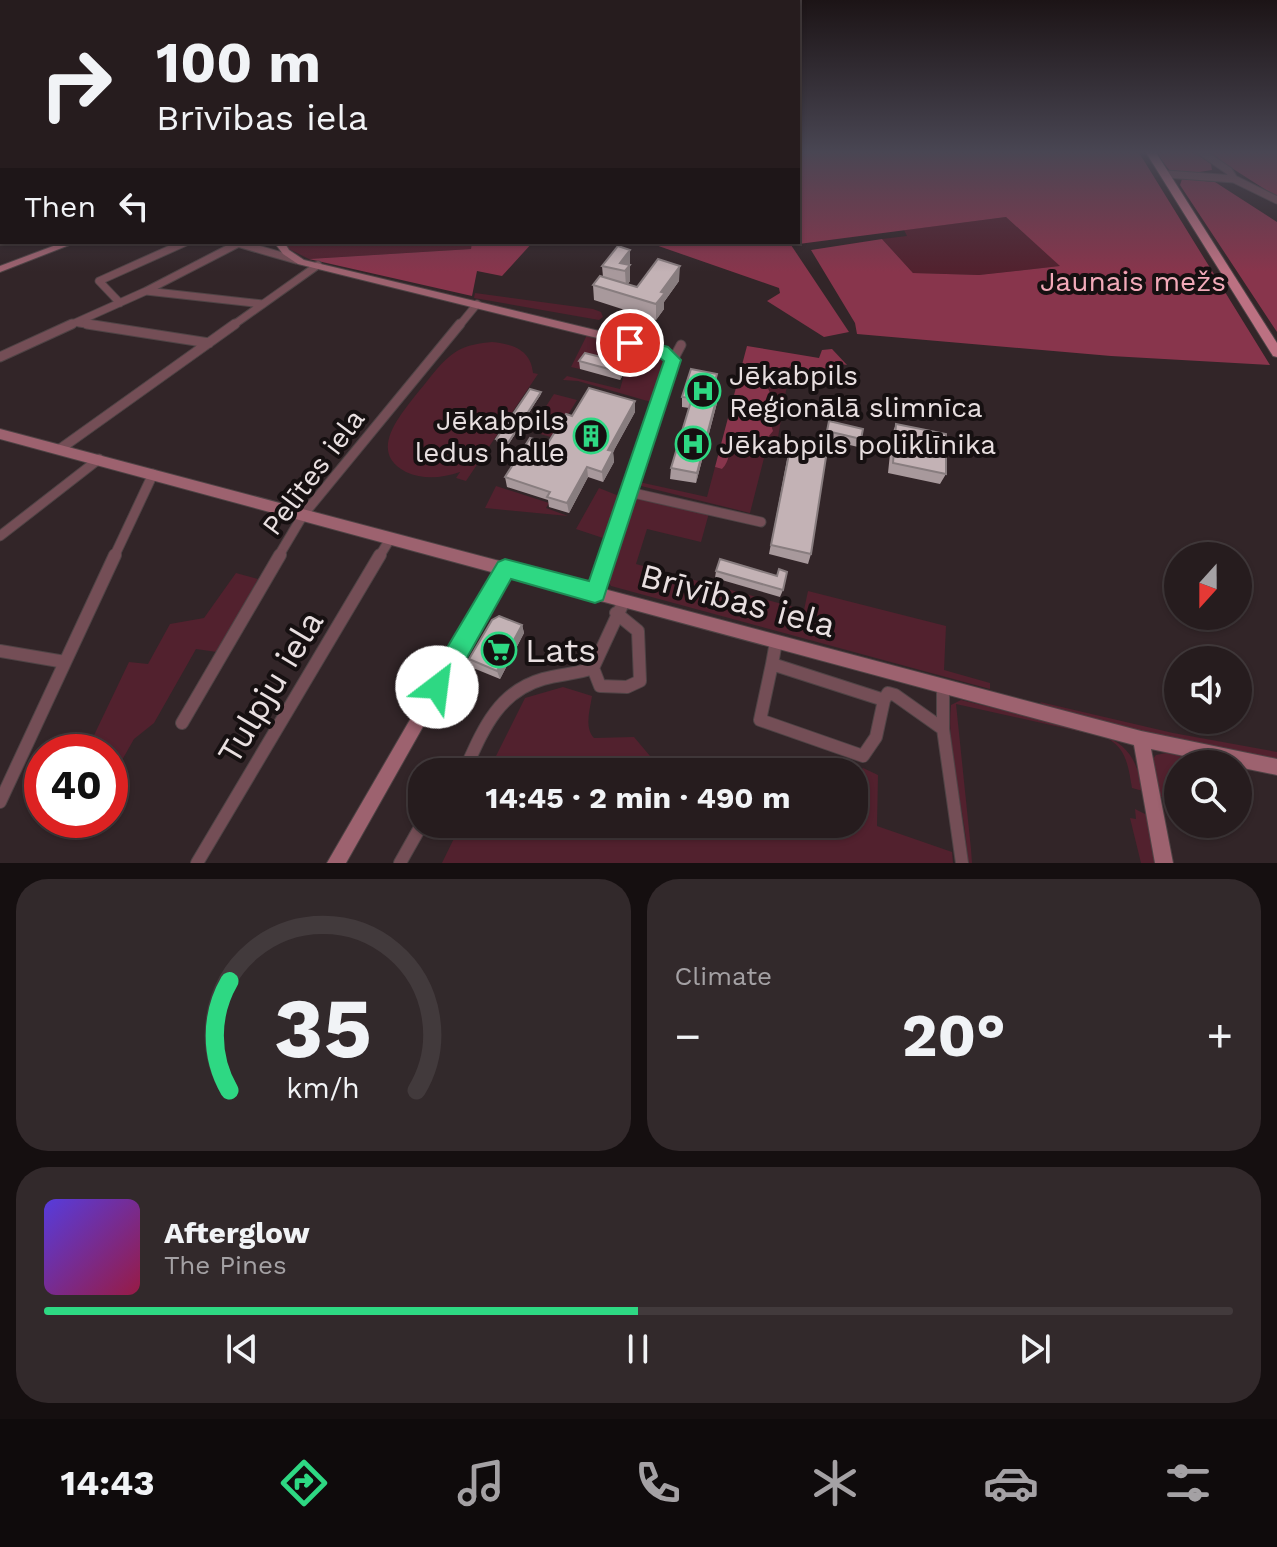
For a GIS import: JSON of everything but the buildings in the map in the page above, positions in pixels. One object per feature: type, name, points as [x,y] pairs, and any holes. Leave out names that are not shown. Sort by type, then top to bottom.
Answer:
[{"type":"main road","points":[[1177,191],[1277,353]]},
{"type":"main road","points":[[0,269],[67,244]]},
{"type":"main road","points":[[281,244],[296,260],[653,348],[673,360],[595,593]]},
{"type":"main road","name":"Brīvības iela","points":[[0,434],[595,593],[620,607],[776,642],[1141,739],[1277,767]]},
{"type":"main road","points":[[336,863],[505,569]]},
{"type":"main road","points":[[1141,739],[1164,863]]},
{"type":"street","points":[[120,303],[99,281],[182,244]]},
{"type":"street","points":[[0,357],[146,291],[234,244]]},
{"type":"street","points":[[244,244],[296,260]]},
{"type":"street","points":[[60,449],[318,265]]},
{"type":"street","points":[[146,291],[263,304]]},
{"type":"street","name":"Pelītes iela","points":[[182,723],[303,515],[477,304]]},
{"type":"street","points":[[79,323],[209,343]]},
{"type":"street","points":[[673,360],[681,345]]},
{"type":"street","points":[[0,536],[99,459]]},
{"type":"street","points":[[2,794],[153,474]]},
{"type":"street","points":[[629,492],[761,522]]},
{"type":"street","name":"Tulpju iela","points":[[197,863],[390,539]]},
{"type":"street","points":[[620,607],[640,635],[640,681],[627,687],[600,686],[593,668],[620,607]]},
{"type":"street","points":[[776,642],[760,720],[863,756],[877,735],[888,693],[902,696],[924,720],[943,729]]},
{"type":"street","points":[[0,651],[65,662]]},
{"type":"street","points":[[772,664],[884,700]]},
{"type":"street","points":[[471,758],[494,710],[504,698],[544,678],[568,677],[593,668]]},
{"type":"street","points":[[943,686],[943,729],[962,863]]},
{"type":"street","points":[[400,863],[414,838]]},
{"type":"shaded area","points":[[1006,217],[1061,266],[979,275],[913,273],[882,239],[907,236],[904,230]]},
{"type":"shaded area","points":[[285,244],[472,244],[471,249],[309,259]]},
{"type":"shaded area","points":[[475,293],[593,309],[601,312],[603,317],[599,320],[474,298]]},
{"type":"shaded area","points":[[587,335],[660,353],[669,360],[651,402],[578,381],[563,380],[567,376],[620,389],[625,372],[584,363],[580,369],[571,367]]},
{"type":"shaded area","points":[[492,342],[520,350],[529,359],[533,373],[538,374],[466,481],[456,478],[460,472],[426,477],[413,475],[394,464],[389,454],[391,432],[419,391],[451,355],[465,347]]},
{"type":"shaded area","points":[[837,363],[832,387],[788,379],[776,449],[764,458],[750,513],[637,485],[639,482],[707,497],[715,467],[722,469],[731,448],[736,444],[763,445],[774,399],[766,384],[772,371],[792,364],[794,368],[815,371]]},
{"type":"shaded area","points":[[554,394],[577,400],[554,438],[530,431]]},
{"type":"shaded area","points":[[496,486],[549,503],[546,508],[568,516],[485,508]]},
{"type":"shaded area","points":[[599,488],[619,496],[603,538],[576,529]]},
{"type":"shaded area","points":[[636,496],[709,513],[701,542],[647,529],[636,564],[804,610],[808,591],[946,626],[944,670],[990,683],[990,689],[611,586],[608,581]]},
{"type":"shaded area","points":[[236,573],[258,579],[217,652],[196,649],[154,723],[134,739],[128,750],[128,734],[95,734],[129,662],[148,664],[170,624],[204,618]]},
{"type":"shaded area","points":[[563,687],[592,696],[588,724],[594,738],[634,737],[650,758],[495,758],[525,698]]},
{"type":"shaded area","points":[[961,700],[1110,738],[1130,756],[1143,791],[1132,788],[1122,752],[1105,737],[956,704],[971,849],[972,863],[968,863],[950,725],[951,705]]},
{"type":"shaded area","points":[[1040,702],[1164,731],[1164,734],[1277,752],[1277,760],[1252,755],[1252,750],[1229,750],[1123,728],[1044,706]]},
{"type":"shaded area","points":[[1164,753],[1164,798],[1158,796],[1152,760],[1156,755]]},
{"type":"shaded area","points":[[868,770],[878,775],[877,826],[952,852],[953,863],[442,863],[454,838],[868,838]]},
{"type":"shaded area","points":[[1135,809],[1147,815],[1156,863],[1141,863],[1130,818],[1136,819]]},
{"type":"green space","name":"Jaunais mežs","points":[[800,191],[1163,191],[1270,365],[1111,356],[857,334],[855,323],[811,250],[882,239],[913,273],[979,275],[1060,266],[1006,217],[800,244]]},
{"type":"green space","name":"Jaunais mežs","points":[[1184,191],[1229,191],[1277,222],[1277,332]]},
{"type":"green space","points":[[472,244],[531,244],[502,276],[477,271],[472,296],[309,259],[471,249]]},
{"type":"green space","name":"Jaunais mežs","points":[[653,244],[799,244],[791,245],[849,332],[824,337],[767,301],[780,293],[779,288]]},
{"type":"green space","points":[[747,346],[819,358],[822,350],[832,349],[847,365],[805,372],[792,365],[772,371],[766,384],[775,403],[767,413],[773,431],[760,447],[736,444],[722,469],[715,467]]},
{"type":"place","name":"Jēkabpils Reģionālā slimnīca","points":[[703,391]]},
{"type":"place","name":"Jēkabpils ledus halle","points":[[591,436]]},
{"type":"place","name":"Jēkabpils poliklīnika","points":[[693,444]]},
{"type":"place","name":"Lats","points":[[499,650]]},
{"type":"route","points":[[437,687],[505,569],[595,593],[673,360],[662,351],[630,343]]}]
